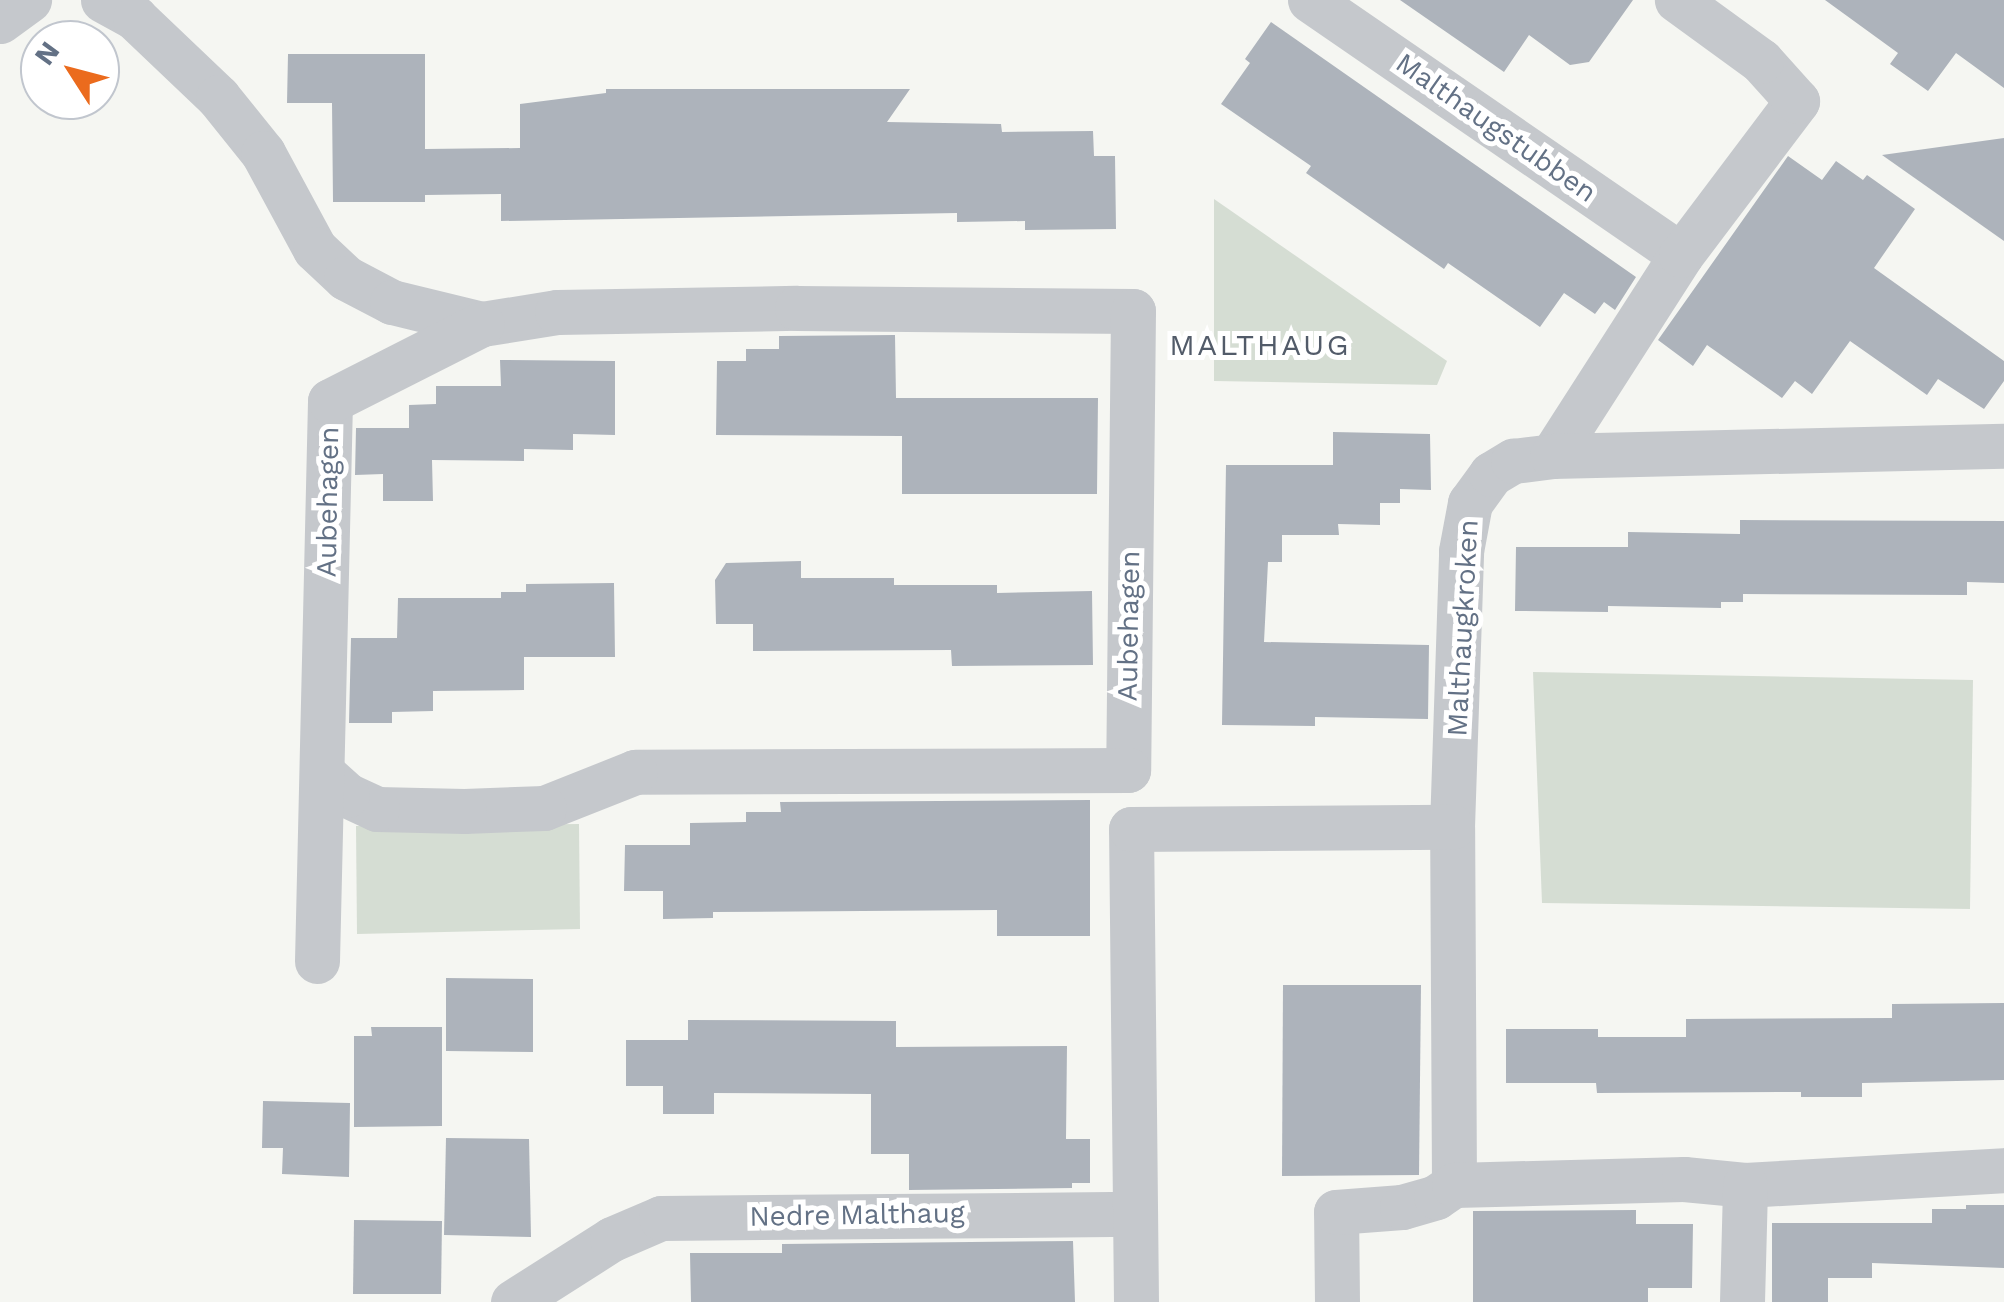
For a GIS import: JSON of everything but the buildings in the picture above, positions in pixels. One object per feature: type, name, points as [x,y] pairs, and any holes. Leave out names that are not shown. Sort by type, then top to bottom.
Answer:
[{"type":"street","points":[[0,21],[30,0]]},
{"type":"street","name":"Aubehagen","points":[[104,0],[135,18],[218,97],[264,153],[316,249],[346,278],[392,302],[482,324]]},
{"type":"street","name":"Malthaugstubben","points":[[1310,0],[1681,255]]},
{"type":"street","points":[[1552,456],[1681,255],[1798,100],[1761,61],[1677,0]]},
{"type":"street","name":"Aubehagen","points":[[318,961],[330,401],[482,324],[557,312],[796,308],[1133,311],[1128,770],[635,772],[544,808],[464,811],[377,809],[347,795],[324,774]]},
{"type":"street","name":"Malthaugkroken","points":[[1454,1185],[1452,828],[1460,568],[1470,502],[1491,474],[1513,461],[1552,456],[2004,446]]},
{"type":"street","points":[[1136,1302],[1131,829],[1452,828]]},
{"type":"street","points":[[1337,1302],[1336,1212],[1402,1207],[1436,1197],[1454,1185],[1684,1180],[1745,1185],[2004,1170]]},
{"type":"street","points":[[1742,1302],[1745,1185]]},
{"type":"street","name":"Nedre Malthaug","points":[[514,1302],[612,1240],[661,1218],[1135,1214]]},
{"type":"shaded area","points":[[1214,199],[1447,361],[1437,385],[1214,381]]},
{"type":"shaded area","points":[[1533,672],[1973,680],[1970,909],[1542,903]]},
{"type":"shaded area","points":[[579,824],[580,929],[357,934],[356,826]]},
{"type":"district","name":"MALTHAUG","points":[[1260,345]]}]
